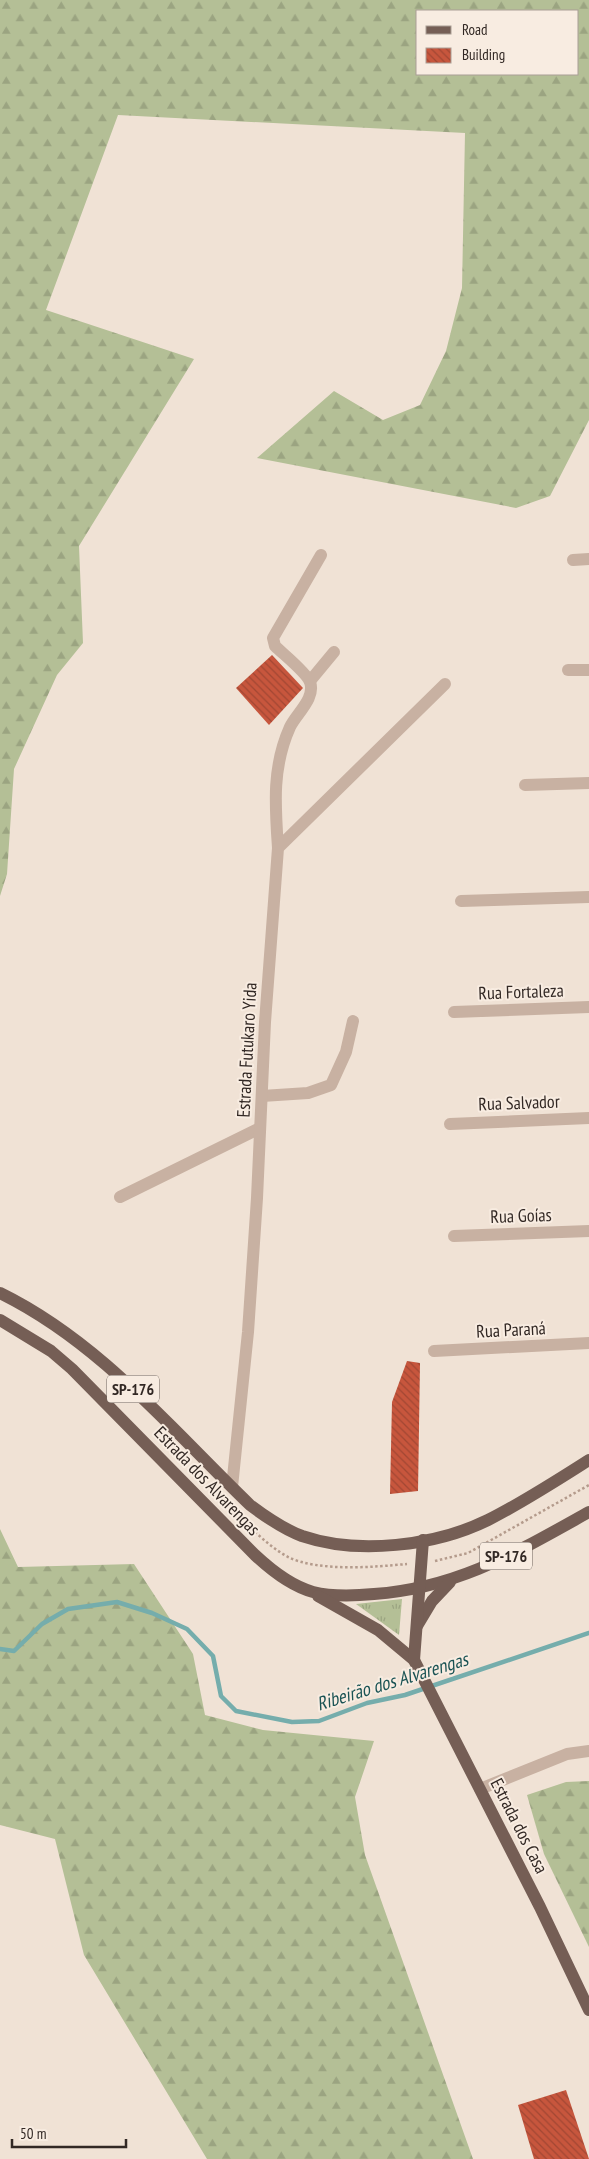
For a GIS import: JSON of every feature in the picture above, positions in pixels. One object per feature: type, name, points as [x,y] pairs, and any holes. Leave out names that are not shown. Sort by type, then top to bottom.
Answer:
[{"type":"main road","name":"Estrada dos Alvarengas","points":[[0,1293],[40,1315],[102,1360],[250,1505],[272,1521],[316,1540],[345,1545],[375,1546],[450,1535],[487,1520],[589,1460]]},
{"type":"main road","name":"Estrada dos Alvarengas","points":[[0,1320],[51,1351],[72,1369],[255,1555],[276,1572],[312,1592],[351,1596],[418,1589],[451,1581],[483,1568],[586,1515]]},
{"type":"main road","points":[[414,1660],[423,1540]]},
{"type":"main road","points":[[415,1631],[432,1601],[451,1581]]},
{"type":"main road","points":[[312,1592],[378,1630],[414,1660]]},
{"type":"main road","name":"Estrada dos Casa","points":[[414,1660],[459,1746],[589,2010]]},
{"type":"street","points":[[321,555],[273,638],[275,646],[310,682],[334,652]]},
{"type":"street","points":[[572,560],[589,559]]},
{"type":"street","points":[[568,670],[589,670]]},
{"type":"street","name":"Estrada Futukaro Yida","points":[[232,1487],[248,1332],[278,848],[275,812],[277,760],[291,725],[308,700],[311,691],[310,682]]},
{"type":"street","points":[[278,848],[445,684]]},
{"type":"street","points":[[525,785],[589,783]]},
{"type":"street","points":[[461,901],[589,897]]},
{"type":"street","name":"Rua Fortaleza","points":[[454,1012],[589,1007]]},
{"type":"street","points":[[262,1096],[308,1093],[331,1085],[346,1052],[353,1021]]},
{"type":"street","name":"Rua Salvador","points":[[450,1124],[589,1118]]},
{"type":"street","points":[[120,1197],[260,1128]]},
{"type":"street","name":"Rua Goías","points":[[454,1236],[589,1230]]},
{"type":"street","name":"Rua Paraná","points":[[434,1351],[589,1344]]},
{"type":"street","points":[[480,1789],[567,1754],[589,1751]]},
{"type":"path","points":[[211,1489],[271,1545],[289,1557],[332,1566],[420,1563],[468,1553],[589,1485]]},
{"type":"green space","points":[[0,0],[589,0],[589,420],[550,496],[516,508],[257,458],[334,391],[383,420],[420,405],[446,351],[462,288],[465,133],[118,115],[46,310],[194,359],[79,546],[83,643],[57,675],[14,769],[7,874],[0,896]]},
{"type":"green space","points":[[0,1529],[18,1567],[134,1564],[193,1654],[205,1715],[263,1730],[374,1741],[355,1797],[365,1855],[473,2159],[207,2159],[84,1955],[55,1839],[0,1825]]},
{"type":"green space","points":[[402,1599],[399,1635],[356,1604]]},
{"type":"green space","points":[[589,1781],[589,1947],[544,1854],[527,1795],[566,1782]]},
{"type":"building","points":[[272,655],[303,688],[269,725],[236,688]]},
{"type":"building","points":[[407,1361],[420,1363],[418,1491],[390,1494],[392,1402]]},
{"type":"building","points":[[566,2090],[589,2159],[534,2159],[518,2105]]},
{"type":"waterway","name":"Ribeirão dos Alvarengas","points":[[0,1649],[14,1651],[42,1624],[68,1609],[117,1602],[152,1613],[187,1629],[213,1656],[221,1696],[236,1711],[292,1722],[319,1721],[367,1703],[405,1695],[589,1633]]}]
